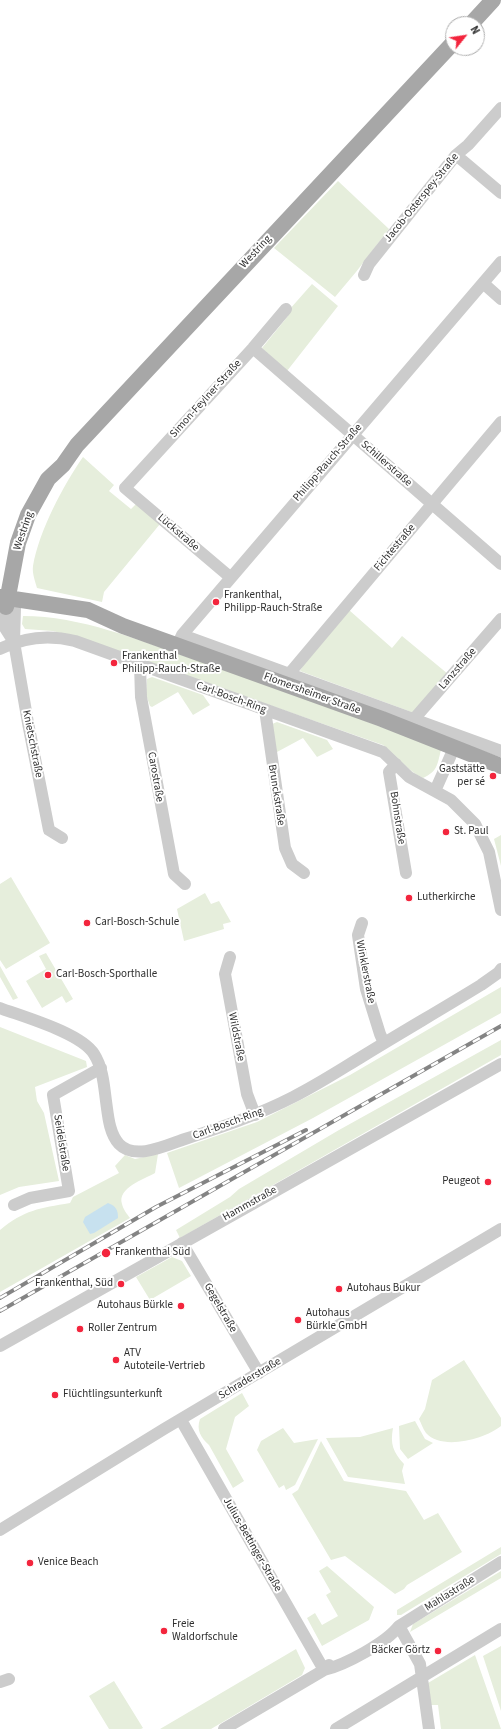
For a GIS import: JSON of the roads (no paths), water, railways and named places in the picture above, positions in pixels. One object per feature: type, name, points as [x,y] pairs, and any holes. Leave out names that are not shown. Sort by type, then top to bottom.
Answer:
[{"type":"main road","points":[[478,16],[493,0]]},
{"type":"main road","name":"Westring","points":[[8,603],[18,543],[28,515],[48,479],[63,465],[82,439],[445,52]]},
{"type":"main road","name":"Flomersheimer Straße","points":[[8,603],[88,610],[123,626],[179,640],[454,748],[498,759]]},
{"type":"street","name":"Jacob-Osterspey-Straße","points":[[364,275],[369,264],[456,154],[468,146],[501,108]]},
{"type":"street","points":[[456,154],[501,193]]},
{"type":"street","name":"Philipp-Rauch-Straße","points":[[179,640],[230,578],[501,262]]},
{"type":"street","points":[[483,283],[501,299]]},
{"type":"street","name":"Simon-Feylner-Straße","points":[[125,488],[253,348],[286,309]]},
{"type":"street","name":"Schillerstraße","points":[[253,348],[501,564]]},
{"type":"street","name":"Fichtestraße","points":[[289,674],[501,422]]},
{"type":"street","name":"Lückstraße","points":[[125,488],[230,578]]},
{"type":"street","points":[[8,603],[14,642]]},
{"type":"street","name":"Lanzstraße","points":[[414,719],[501,619]]},
{"type":"street","name":"Carl-Bosch-Ring","points":[[0,649],[14,642],[41,637],[66,638],[383,752],[409,777],[451,800],[475,824],[489,852],[501,910]]},
{"type":"street","name":"Flomersheimer Straße","points":[[179,640],[289,674],[414,719],[498,759]]},
{"type":"street","name":"Knietschstraße","points":[[14,642],[49,830],[62,838]]},
{"type":"street","name":"Carostraße","points":[[140,664],[141,697],[174,874],[185,884]]},
{"type":"street","name":"Brunckstraße","points":[[265,710],[277,804],[285,848],[292,864],[304,873]]},
{"type":"street","points":[[435,791],[454,748]]},
{"type":"street","name":"Bohnstraße","points":[[396,764],[389,772],[406,873]]},
{"type":"street","name":"Winklerstraße","points":[[362,923],[358,935],[366,989],[384,1043]]},
{"type":"street","name":"Wildstraße","points":[[230,957],[225,974],[247,1094],[255,1115]]},
{"type":"street","name":"Carl-Bosch-Ring","points":[[0,1008],[77,1039],[94,1054],[100,1068],[112,1133],[119,1144],[131,1151],[142,1151],[159,1148],[255,1115],[294,1097],[492,979],[501,969]]},
{"type":"street","name":"Hammstraße","points":[[0,1346],[501,1064]]},
{"type":"street","name":"Seidelstraße","points":[[14,1205],[30,1198],[69,1191],[53,1095],[100,1068]]},
{"type":"street","name":"Schraderstraße","points":[[0,1530],[501,1229]]},
{"type":"street","name":"Gegelstraße","points":[[182,1243],[259,1374]]},
{"type":"street","name":"Julius-Bettinger-Straße","points":[[181,1420],[324,1670]]},
{"type":"street","name":"Mahlastraße","points":[[224,1729],[324,1670],[333,1660],[388,1628],[399,1626],[501,1562]]},
{"type":"street","points":[[399,1626],[420,1664],[423,1676],[429,1729]]},
{"type":"street","points":[[336,1729],[501,1629]]},
{"type":"water","points":[[108,1203],[113,1205],[116,1209],[118,1218],[90,1234],[83,1222],[85,1217]]},
{"type":"railway","points":[[0,1311],[501,1026]]},
{"type":"railway","points":[[0,1298],[156,1207],[306,1130]]},
{"type":"place","name":"Frankenthal, Philipp-Rauch-Straße","points":[[216,602]]},
{"type":"place","name":"Frankenthal Philipp-Rauch-Straße","points":[[114,663]]},
{"type":"place","name":"Gaststätte per sé","points":[[493,776]]},
{"type":"place","name":"St. Paul","points":[[446,832]]},
{"type":"place","name":"Lutherkirche","points":[[409,898]]},
{"type":"place","name":"Carl-Bosch-Schule","points":[[87,923]]},
{"type":"place","name":"Carl-Bosch-Sporthalle","points":[[48,975]]},
{"type":"place","name":"Peugeot","points":[[488,1182]]},
{"type":"place","name":"Frankenthal Süd","points":[[106,1253]]},
{"type":"place","name":"Frankenthal, Süd","points":[[121,1284]]},
{"type":"place","name":"Autohaus Bukur","points":[[339,1289]]},
{"type":"place","name":"Autohaus Bürkle","points":[[181,1306]]},
{"type":"place","name":"Autohaus Bürkle GmbH","points":[[298,1320]]},
{"type":"place","name":"Roller Zentrum","points":[[80,1329]]},
{"type":"place","name":"ATV Autoteile-Vertrieb","points":[[116,1360]]},
{"type":"place","name":"Flüchtlingsunterkunft","points":[[55,1395]]},
{"type":"place","name":"Venice Beach","points":[[30,1563]]},
{"type":"place","name":"Freie Waldorfschule","points":[[164,1631]]},
{"type":"place","name":"Bäcker Görtz","points":[[438,1651]]}]
